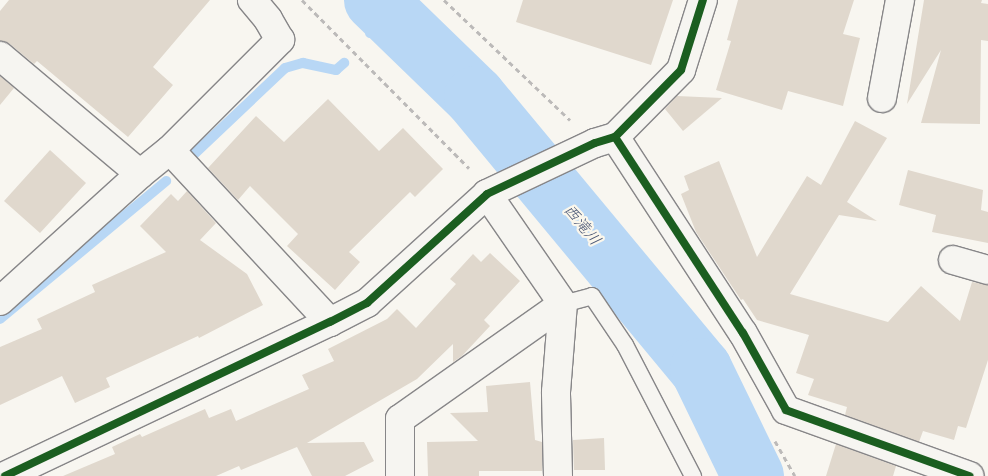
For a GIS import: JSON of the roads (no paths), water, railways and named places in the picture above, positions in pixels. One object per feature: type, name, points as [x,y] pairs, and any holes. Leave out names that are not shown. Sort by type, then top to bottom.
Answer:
[{"type":"street","points":[[0,301],[140,174],[170,150],[280,40],[268,19],[252,0]]},
{"type":"street","points":[[5,476],[367,303],[496,190],[614,137],[681,70],[703,0]]},
{"type":"street","points":[[882,98],[900,0]]},
{"type":"street","points":[[0,56],[140,174]]},
{"type":"street","points":[[614,137],[743,333],[786,410],[969,476]]},
{"type":"street","points":[[170,150],[330,322]]},
{"type":"street","points":[[496,190],[563,304],[556,392],[558,476]]},
{"type":"street","points":[[953,260],[988,270]]},
{"type":"street","points":[[400,476],[400,419],[563,304]]},
{"type":"lane","points":[[563,304],[592,296],[624,345],[694,476]]},
{"type":"waterway","name":"西滝川","points":[[375,0],[475,97],[701,369],[753,476]]},
{"type":"waterway","points":[[370,33],[388,13]]},
{"type":"waterway","points":[[191,157],[285,68],[303,63],[336,70],[344,63]]},
{"type":"waterway","points":[[0,319],[166,181]]}]
